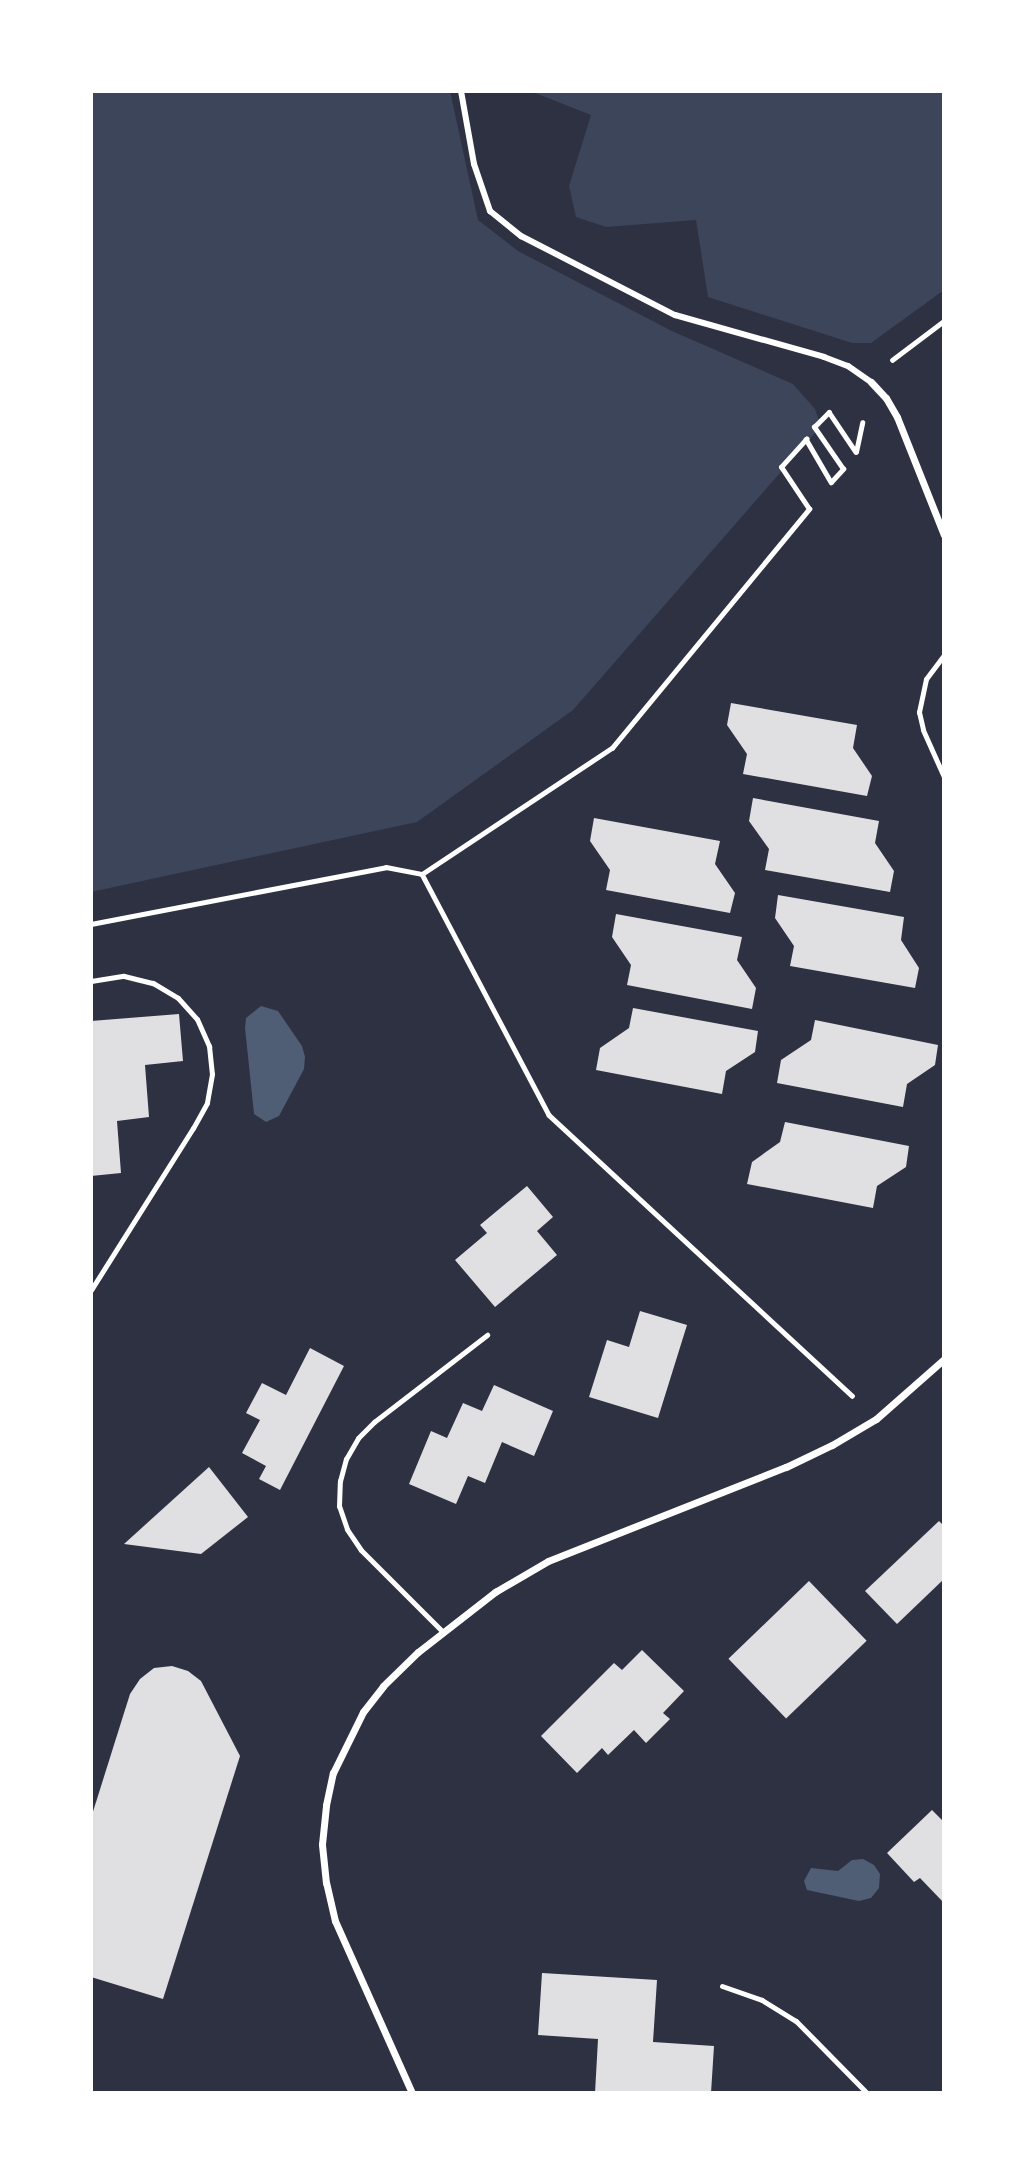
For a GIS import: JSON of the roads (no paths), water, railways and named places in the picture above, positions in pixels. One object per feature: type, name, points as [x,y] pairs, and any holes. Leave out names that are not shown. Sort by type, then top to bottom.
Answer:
[{"type":"street","points":[[461,91],[474,164],[491,211],[521,236],[675,315],[824,357],[848,366],[871,382],[886,398],[897,417],[944,535]]},
{"type":"street","points":[[412,2093],[335,1921],[326,1883],[322,1844],[331,1783],[346,1741],[363,1712],[383,1686],[442,1631],[495,1592],[548,1561],[786,1467],[832,1445],[876,1419],[944,1359]]},
{"type":"lane","points":[[944,655],[926,679],[919,712],[923,730],[944,777]]},
{"type":"lane","points":[[91,981],[124,976],[153,983],[178,998],[197,1019],[209,1046],[212,1074],[207,1103],[198,1120],[91,1290]]},
{"type":"lane","points":[[442,1631],[361,1550],[343,1518],[340,1481],[346,1459],[358,1438],[374,1422],[487,1335]]},
{"type":"lane","points":[[722,1986],[762,2000],[796,2021],[867,2093]]}]
